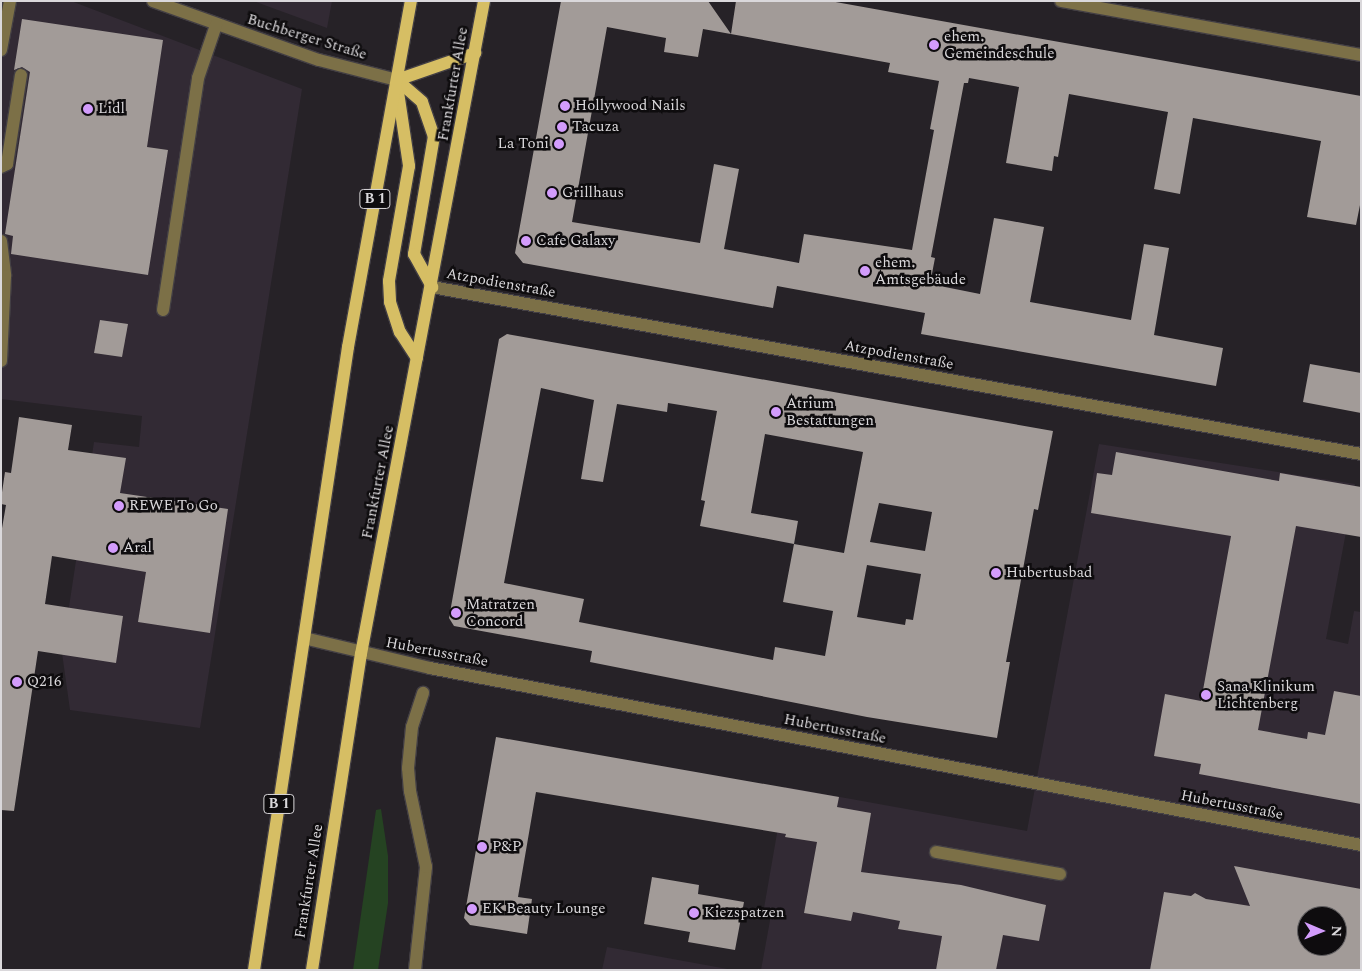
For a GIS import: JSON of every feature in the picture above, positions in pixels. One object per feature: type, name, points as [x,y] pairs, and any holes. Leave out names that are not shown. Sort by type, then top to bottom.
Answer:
[{"type":"main road","name":"B 1","points":[[254,970],[350,338],[411,1]]},
{"type":"main road","name":"Frankfurter Allee","points":[[312,970],[361,654],[432,287],[484,1]]},
{"type":"main road","points":[[397,80],[475,53]]},
{"type":"main road","points":[[397,80],[422,102],[434,136],[414,254],[432,287]]},
{"type":"main road","points":[[397,80],[409,166],[389,281],[390,302],[400,332],[417,358]]},
{"type":"street","points":[[1,50],[10,1]]},
{"type":"street","name":"Buchberger Straße","points":[[153,1],[216,26],[319,60],[397,80]]},
{"type":"street","points":[[1061,1],[1361,55]]},
{"type":"street","points":[[163,310],[198,78],[216,26]]},
{"type":"street","points":[[1,167],[7,164],[21,75]]},
{"type":"street","points":[[1,241],[5,276],[1,361]]},
{"type":"street","name":"Atzpodienstraße","points":[[432,287],[1361,454]]},
{"type":"street","name":"Hubertusstraße","points":[[304,638],[361,654],[1028,783],[1361,845]]},
{"type":"street","points":[[415,970],[426,867],[410,791],[408,768],[412,728],[423,693]]},
{"type":"street","points":[[936,852],[1060,874]]},
{"type":"shaded area","points":[[1,1],[71,1],[302,89],[200,728],[70,710],[62,653],[94,442],[139,447],[142,416],[1,399]]},
{"type":"shaded area","points":[[253,1],[332,1],[327,28]]},
{"type":"shaded area","name":"Sana Klinikum Lichtenberg","points":[[1099,444],[1355,484],[1326,639],[1348,644],[1354,611],[1361,612],[1361,970],[761,970],[771,915],[763,914],[785,787],[1027,831]]},
{"type":"shaded area","points":[[607,947],[733,970],[602,970]]},
{"type":"green space","points":[[381,809],[388,856],[388,903],[378,970],[353,970],[376,810]]},
{"type":"building","points":[[561,1],[708,1],[731,34],[736,1],[830,1],[1361,96],[1361,200],[1356,225],[1307,217],[1321,141],[1193,118],[1180,194],[1154,189],[1168,112],[1069,94],[1058,157],[1054,156],[1052,171],[1006,163],[1019,87],[969,78],[968,83],[964,83],[931,257],[935,258],[930,284],[980,294],[994,218],[1006,220],[1044,227],[1030,302],[1131,320],[1144,244],[1169,248],[1154,335],[1223,348],[1216,386],[921,334],[925,313],[777,286],[773,308],[523,263],[515,253]],"holes":[[[607,27],[666,38],[664,52],[698,57],[703,29],[890,63],[888,72],[939,81],[930,129],[934,130],[912,250],[804,234],[799,263],[724,249],[739,169],[714,164],[700,243],[572,222]]]},
{"type":"building","name":"Lidl","points":[[22,19],[163,40],[147,147],[168,150],[148,275],[11,254],[13,236],[5,234],[30,72],[22,67],[14,70]]},
{"type":"building","points":[[100,320],[128,324],[122,357],[94,353]]},
{"type":"building","points":[[507,334],[1053,431],[1038,510],[1034,509],[1006,662],[1010,662],[997,738],[867,717],[590,662],[592,651],[454,626],[449,618],[499,339]],"holes":[[[541,388],[594,400],[581,479],[603,482],[617,404],[667,412],[668,403],[717,411],[701,500],[705,501],[700,526],[794,544],[783,602],[833,611],[825,656],[775,647],[773,660],[579,622],[584,599],[504,583]],[[765,434],[863,452],[844,553],[794,544],[798,521],[751,513]],[[879,503],[932,512],[925,551],[870,542]],[[867,565],[921,574],[913,620],[906,619],[905,625],[857,617]]]},
{"type":"building","points":[[1310,364],[1361,373],[1361,413],[1303,402]]},
{"type":"building","points":[[19,417],[72,425],[68,450],[126,458],[120,493],[228,509],[210,633],[138,622],[146,572],[52,556],[45,604],[123,616],[116,663],[38,651],[14,811],[1,810],[1,534],[6,505],[1,504],[1,499],[5,472],[11,473]]},
{"type":"building","points":[[1116,452],[1279,481],[1280,473],[1361,487],[1361,537],[1296,526],[1258,730],[1307,739],[1308,732],[1325,735],[1334,691],[1361,696],[1361,804],[1199,774],[1201,764],[1154,756],[1165,694],[1201,701],[1231,536],[1091,513],[1097,473],[1112,475]]},
{"type":"building","points":[[496,737],[839,797],[837,807],[871,813],[861,872],[961,885],[1046,905],[1039,941],[1003,935],[996,970],[936,970],[942,936],[898,929],[900,921],[853,912],[851,921],[804,913],[817,842],[785,837],[786,834],[536,792],[518,897],[532,899],[527,934],[470,925],[464,918]]},
{"type":"building","points":[[1234,866],[1361,889],[1361,970],[1150,970],[1164,892],[1191,896],[1195,893],[1206,899],[1250,906]]},
{"type":"building","name":"Kiezspatzen","points":[[652,877],[699,885],[698,894],[744,902],[735,950],[688,942],[690,932],[644,924]]},
{"type":"place","name":"ehem. Gemeindeschule","points":[[934,45]]},
{"type":"place","name":"Hollywood Nails","points":[[565,106]]},
{"type":"place","name":"Lidl","points":[[88,109]]},
{"type":"place","name":"Tacuza","points":[[562,127]]},
{"type":"place","name":"La Toni","points":[[559,144]]},
{"type":"place","name":"Grillhaus","points":[[552,193]]},
{"type":"place","name":"Cafe Galaxy","points":[[526,241]]},
{"type":"place","name":"ehem. Amtsgebäude","points":[[865,271]]},
{"type":"place","name":"Atrium Bestattungen","points":[[776,412]]},
{"type":"place","name":"REWE To Go","points":[[119,506]]},
{"type":"place","name":"Aral","points":[[113,548]]},
{"type":"place","name":"Hubertusbad","points":[[996,573]]},
{"type":"place","name":"Matratzen Concord","points":[[456,613]]},
{"type":"place","name":"Q216","points":[[17,682]]},
{"type":"place","name":"Sana Klinikum Lichtenberg","points":[[1206,695]]},
{"type":"place","name":"P&P","points":[[482,847]]},
{"type":"place","name":"EK Beauty Lounge","points":[[472,909]]},
{"type":"place","name":"Kiezspatzen","points":[[694,913]]}]
